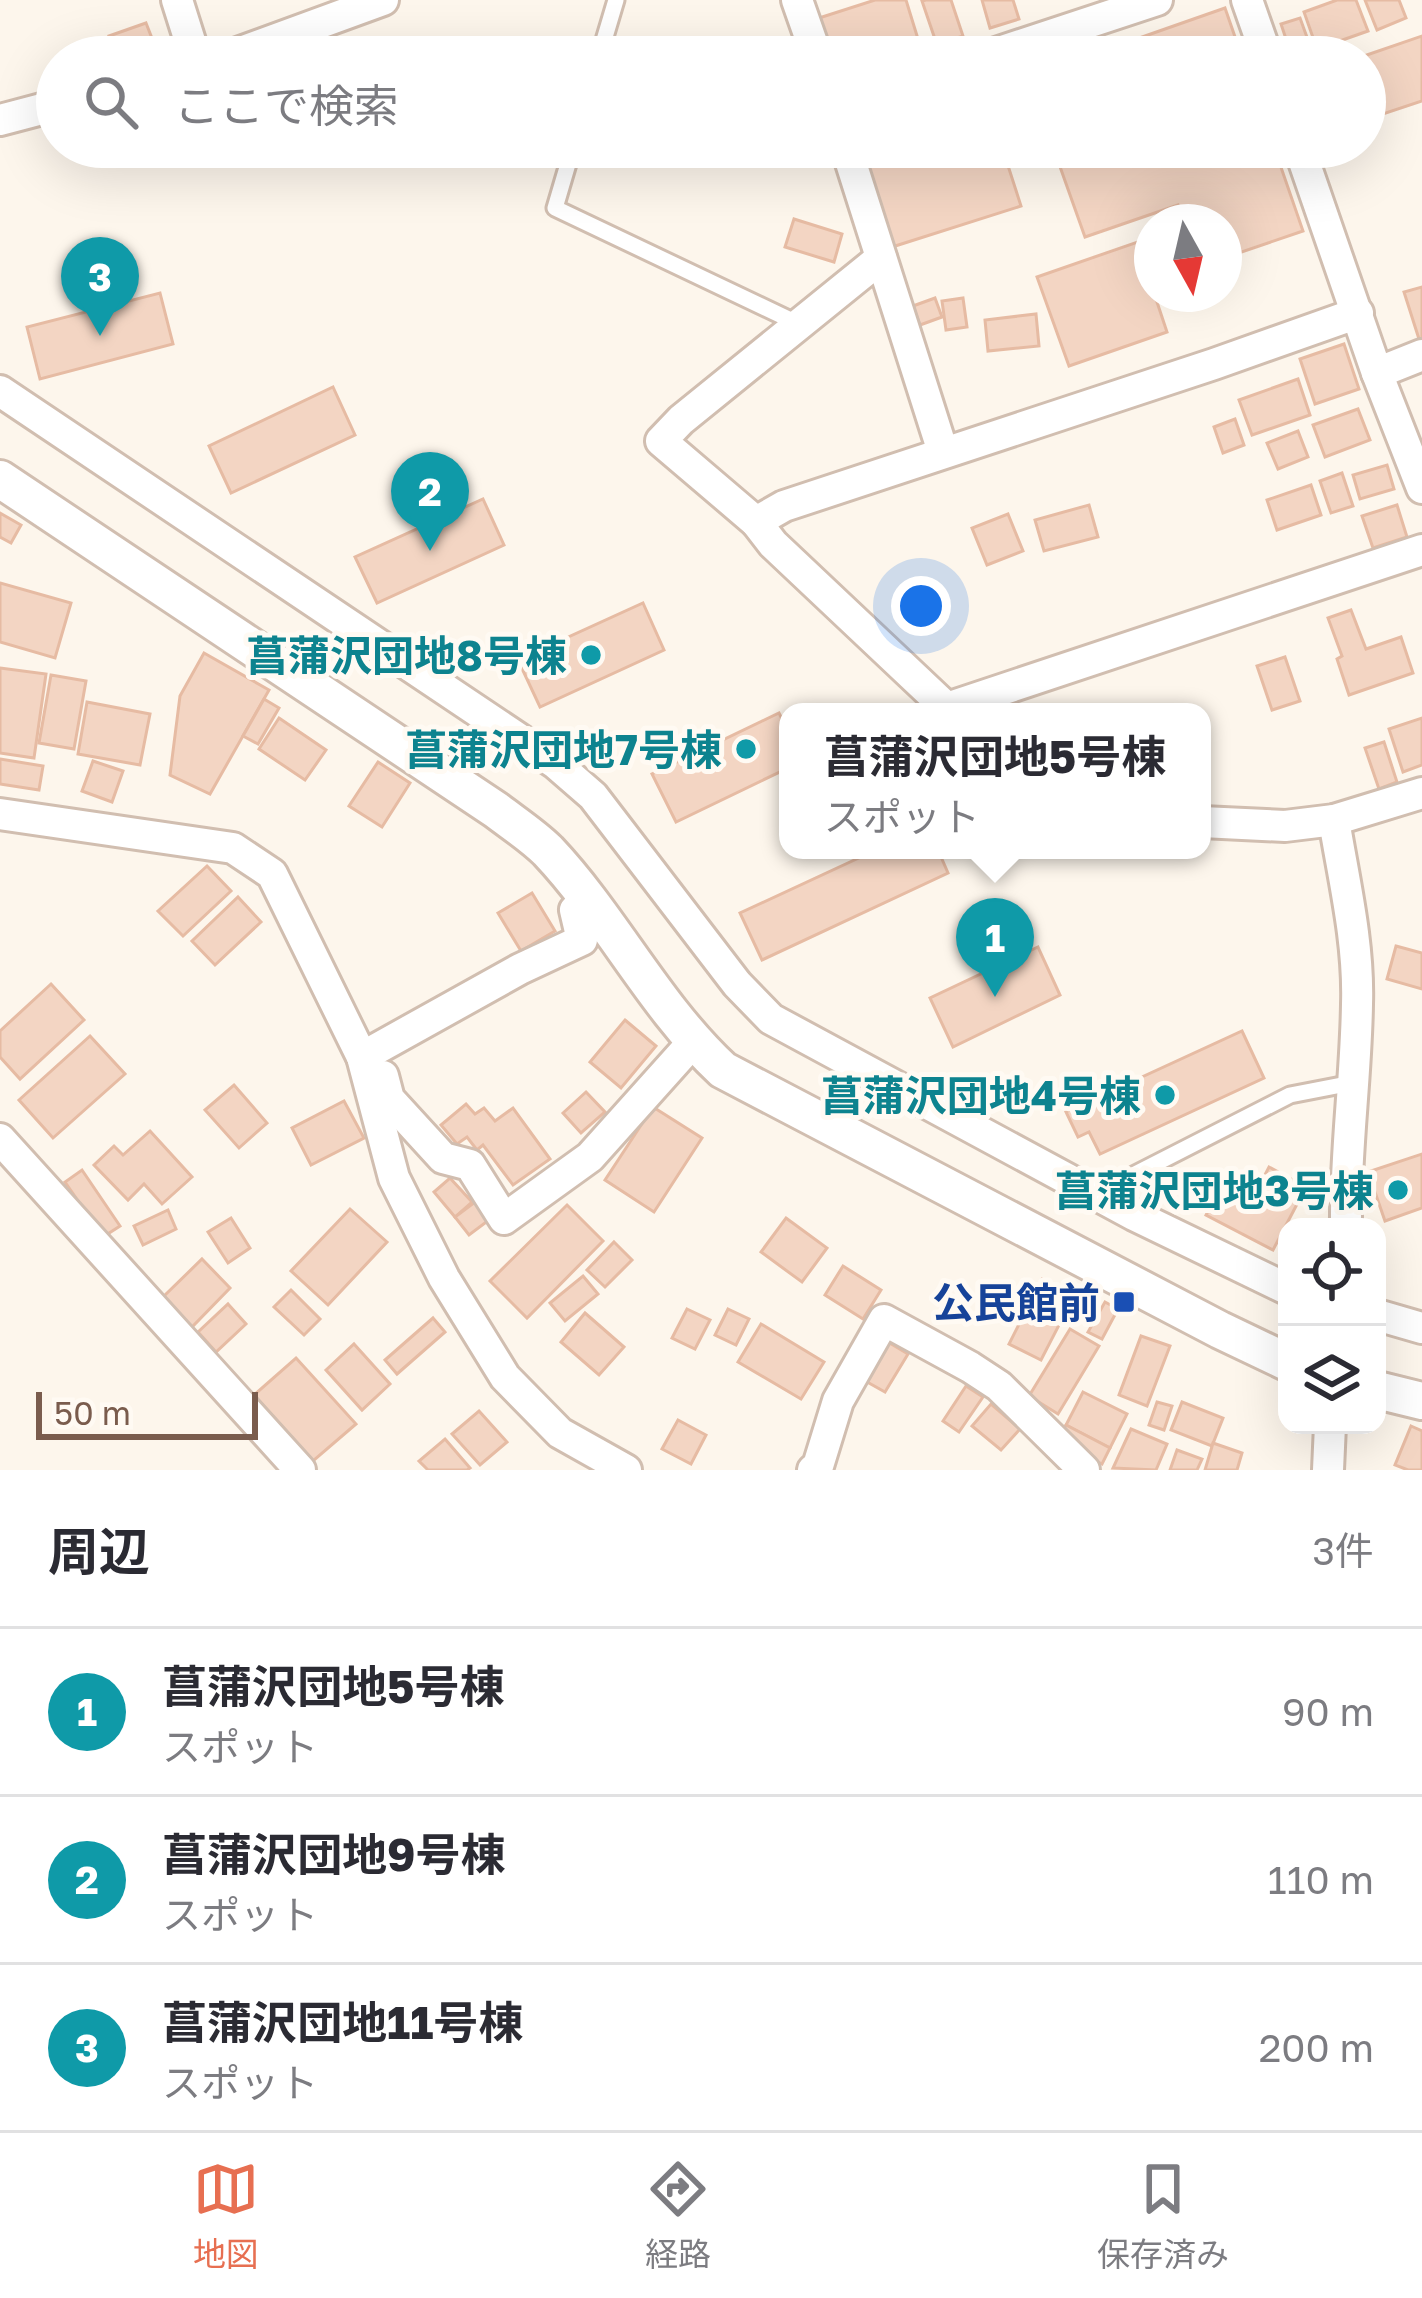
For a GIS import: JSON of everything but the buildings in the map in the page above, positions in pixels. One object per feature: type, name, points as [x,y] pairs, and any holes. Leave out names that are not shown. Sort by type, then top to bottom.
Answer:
[{"type":"street","points":[[177,0],[188,36]]},
{"type":"street","points":[[284,36],[383,0]]},
{"type":"street","points":[[797,0],[810,36]]},
{"type":"street","points":[[1048,36],[1157,0]]},
{"type":"street","points":[[1246,0],[1259,36]]},
{"type":"street","points":[[0,120],[36,111]]},
{"type":"street","points":[[853,168],[943,452]]},
{"type":"street","points":[[1306,168],[1422,488]]},
{"type":"street","points":[[881,258],[661,441],[756,522],[773,544],[942,703]]},
{"type":"street","points":[[756,522],[784,506],[1358,313]]},
{"type":"street","points":[[1377,373],[1422,355]]},
{"type":"street","points":[[0,391],[555,763],[593,796],[737,984],[771,1019],[1153,1225],[1278,1284]]},
{"type":"street","points":[[0,479],[496,810],[545,848],[693,1042],[723,1070],[1278,1358]]},
{"type":"street","points":[[970,703],[1422,550]]},
{"type":"street","points":[[1211,822],[1285,826],[1334,820],[1422,793]]},
{"type":"street","points":[[0,814],[233,848],[272,874],[370,1053],[389,1099],[442,1157],[470,1165],[504,1219],[590,1157],[693,1042]]},
{"type":"street","points":[[1334,820],[1354,942],[1358,1004],[1346,1218]]},
{"type":"street","points":[[370,1053],[582,940],[575,910],[587,898]]},
{"type":"street","points":[[370,1053],[394,1178],[444,1278],[505,1377],[560,1433],[626,1470]]},
{"type":"street","points":[[0,1139],[300,1470]]},
{"type":"street","points":[[1386,1318],[1422,1328]]},
{"type":"street","points":[[813,1470],[838,1401],[884,1320],[999,1386],[1084,1470]]},
{"type":"street","points":[[1386,1392],[1422,1400]]},
{"type":"street","points":[[1328,1470],[1330,1434]]},
{"type":"lane","points":[[605,36],[616,0]]},
{"type":"lane","points":[[567,168],[555,208],[799,324]]},
{"type":"lane","points":[[1096,1194],[1290,1096],[1352,1083]]},
{"type":"place","name":"菖蒲沢団地11号棟","points":[[100,336]]},
{"type":"place","name":"菖蒲沢団地9号棟","points":[[430,551]]},
{"type":"place","name":"菖蒲沢団地8号棟","points":[[591,655]]},
{"type":"place","name":"菖蒲沢団地7号棟","points":[[746,749]]},
{"type":"place","name":"菖蒲沢団地5号棟","points":[[995,997]]},
{"type":"place","name":"菖蒲沢団地4号棟","points":[[1165,1095]]},
{"type":"place","name":"菖蒲沢団地3号棟","points":[[1398,1190]]},
{"type":"place","name":"公民館前","points":[[1124,1302]]}]
